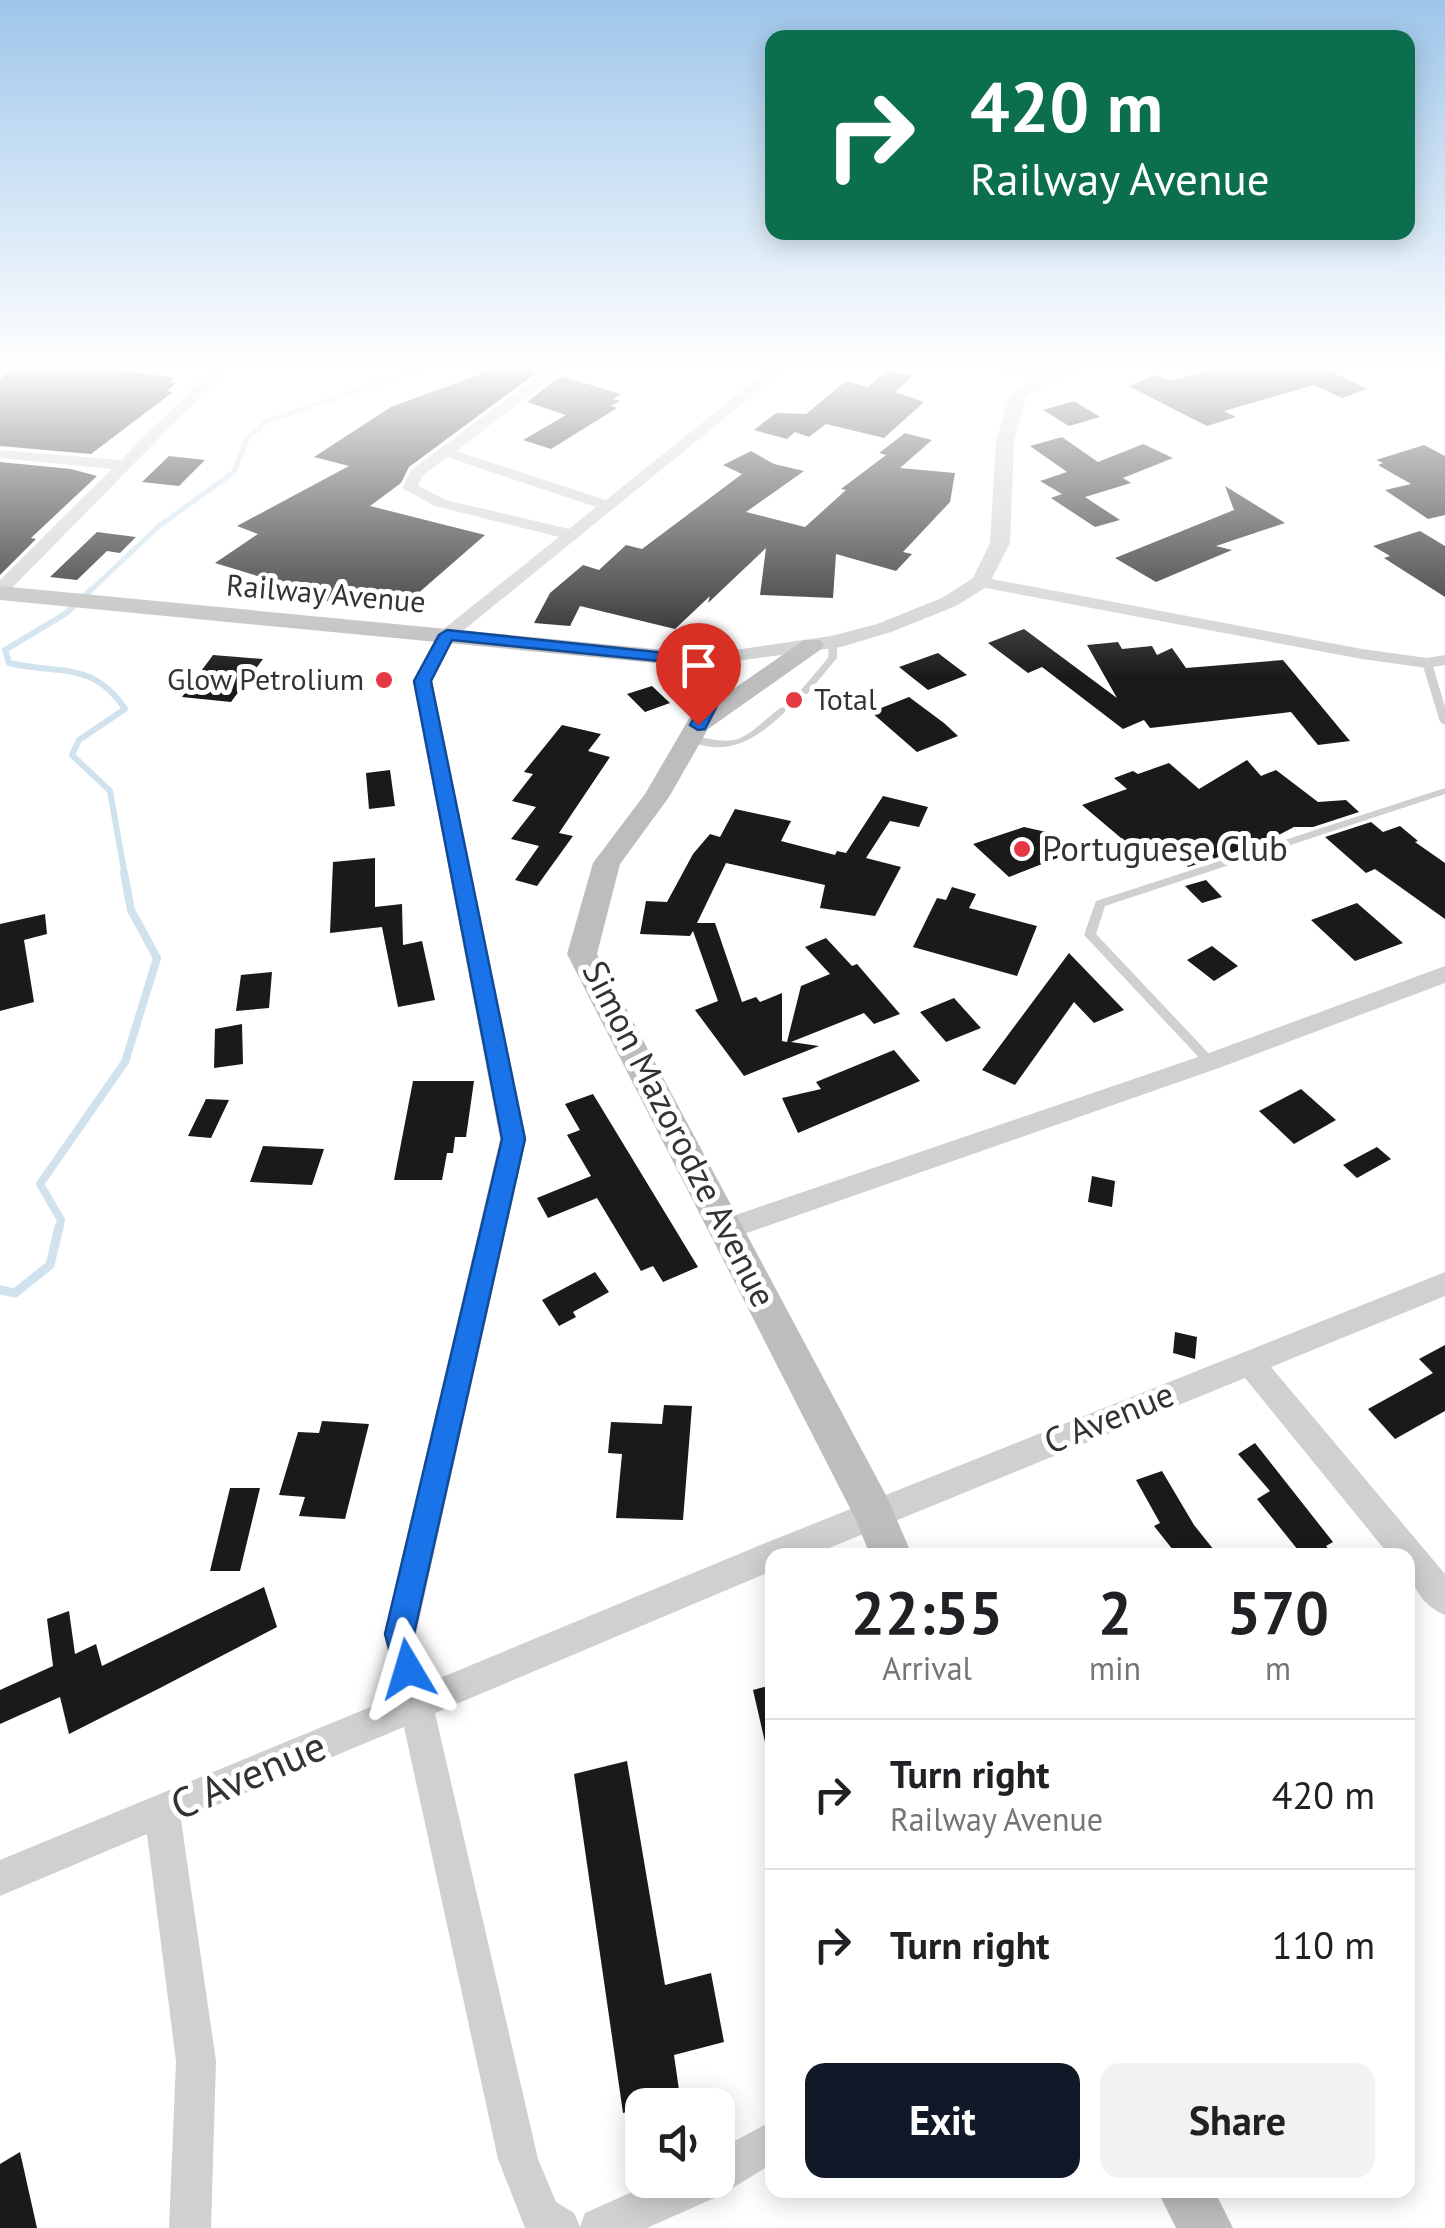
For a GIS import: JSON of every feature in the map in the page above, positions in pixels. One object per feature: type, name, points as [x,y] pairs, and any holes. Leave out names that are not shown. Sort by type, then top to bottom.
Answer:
[{"type":"main road","name":"Railway Avenue","points":[[0,592],[707,661]]},
{"type":"main road","points":[[694,732],[823,644]]},
{"type":"main road","name":"Simon Mazorodze Avenue","points":[[707,661],[713,698],[656,798],[607,864],[582,954],[874,1514],[888,1548]]},
{"type":"main road","points":[[1189,2198],[1206,2228]]},
{"type":"street","points":[[0,592],[120,469]]},
{"type":"street","points":[[422,469],[410,488],[441,502],[573,535]]},
{"type":"street","points":[[496,469],[608,506]]},
{"type":"street","points":[[560,2228],[541,2217],[518,2158],[400,1634],[513,1139],[422,681],[447,635],[654,469]]},
{"type":"street","points":[[707,661],[823,644],[949,602],[980,582],[1000,543],[1006,469]]},
{"type":"street","points":[[980,582],[1362,654],[1436,661]]},
{"type":"street","points":[[727,1229],[1210,1062],[1445,974]]},
{"type":"street","name":"C Avenue","points":[[791,1548],[1445,1284]]},
{"type":"street","points":[[1249,1362],[1403,1548]]},
{"type":"street","name":"C Avenue","points":[[0,1878],[765,1559]]},
{"type":"street","points":[[1415,1563],[1445,1599]]},
{"type":"street","points":[[162,1811],[196,2061],[190,2228]]},
{"type":"street","points":[[735,2163],[765,2146]]},
{"type":"street","points":[[600,2228],[666,2198]]},
{"type":"lane","points":[[804,692],[832,658],[823,644]]},
{"type":"lane","points":[[1436,661],[1445,722]]},
{"type":"lane","points":[[694,732],[726,746],[742,744],[782,710]]},
{"type":"lane","points":[[1210,1062],[1090,935],[1100,904],[1445,791]]},
{"type":"building","points":[[0,469],[71,469],[97,476],[31,538],[36,539],[0,575]]},
{"type":"building","points":[[156,469],[196,469],[179,486],[142,482]]},
{"type":"building","points":[[343,469],[408,469],[401,483],[370,506],[485,535],[400,609],[285,597],[293,587],[215,563],[258,534],[237,526]]},
{"type":"building","points":[[731,469],[804,471],[746,512],[805,527],[846,490],[841,489],[868,469],[955,473],[950,502],[903,552],[912,554],[896,571],[836,554],[833,598],[760,595],[766,548],[675,629],[580,606],[570,626],[534,623],[550,593],[583,565],[599,570],[626,545],[642,549],[742,474]]},
{"type":"building","points":[[1063,469],[1146,469],[1123,478],[1131,483],[1085,497],[1120,520],[1095,527],[1051,498],[1062,494],[1040,481],[1067,472]]},
{"type":"building","points":[[1385,469],[1445,469],[1445,515],[1428,519],[1385,490],[1411,484]]},
{"type":"building","points":[[1225,486],[1285,523],[1216,546],[1232,550],[1156,582],[1115,558],[1234,510]]},
{"type":"building","points":[[1420,531],[1445,546],[1445,597],[1384,558],[1390,556],[1373,546]]},
{"type":"building","points":[[97,532],[136,537],[120,553],[107,551],[77,580],[50,577]]},
{"type":"building","points":[[1024,629],[1117,698],[1087,645],[1118,642],[1122,649],[1152,646],[1157,655],[1172,648],[1186,668],[1283,660],[1350,741],[1318,745],[1291,712],[1150,728],[1144,720],[1123,729],[1042,667],[1028,673],[988,643]]},
{"type":"building","points":[[938,653],[967,675],[928,690],[899,667]]},
{"type":"building","points":[[213,655],[263,659],[231,702],[182,697]]},
{"type":"building","points":[[652,686],[670,703],[645,712],[627,694]]},
{"type":"building","points":[[909,697],[958,736],[917,752],[871,712]]},
{"type":"building","points":[[562,725],[601,734],[588,751],[610,757],[559,833],[573,836],[537,886],[515,880],[539,846],[511,839],[536,807],[512,801],[533,774],[524,772]]},
{"type":"building","points":[[1247,760],[1261,776],[1276,770],[1318,802],[1346,800],[1359,812],[1313,827],[1294,827],[1265,842],[1188,867],[1164,846],[1143,854],[1134,849],[1082,805],[1127,789],[1114,778],[1133,771],[1138,774],[1169,763],[1199,789]]},
{"type":"building","points":[[390,770],[395,806],[369,809],[366,773]]},
{"type":"building","points":[[883,796],[928,807],[919,827],[890,821],[866,858],[901,867],[875,916],[820,908],[825,885],[726,863],[697,923],[715,923],[742,1002],[756,997],[760,1002],[782,993],[782,1041],[787,1042],[801,986],[830,974],[805,947],[826,938],[852,966],[857,964],[900,1014],[874,1024],[864,1013],[791,1042],[819,1046],[744,1076],[695,1010],[718,1001],[693,931],[690,936],[640,934],[646,901],[667,902],[693,854],[710,834],[720,837],[735,809],[791,821],[781,841],[835,855],[837,851],[846,853]]},
{"type":"building","points":[[1371,822],[1383,832],[1400,826],[1445,863],[1445,919],[1375,869],[1366,873],[1325,837]]},
{"type":"building","name":"Portuguese Club","points":[[1024,827],[1046,832],[1070,853],[1009,877],[973,844]]},
{"type":"building","points":[[375,858],[375,907],[402,904],[403,945],[422,941],[435,1000],[398,1007],[382,927],[330,933],[333,862]]},
{"type":"building","points":[[1206,880],[1222,897],[1202,903],[1185,886]]},
{"type":"building","points":[[952,887],[976,894],[969,908],[1037,926],[1017,976],[913,947],[937,898],[946,900]]},
{"type":"building","points":[[1357,903],[1403,943],[1355,961],[1311,920]]},
{"type":"building","points":[[45,914],[47,934],[24,940],[34,1002],[0,1011],[0,924]]},
{"type":"building","points":[[1212,946],[1238,966],[1214,981],[1187,960]]},
{"type":"building","points":[[1069,953],[1124,1010],[1094,1023],[1074,1002],[1015,1085],[982,1070]]},
{"type":"building","points":[[272,972],[269,1008],[236,1011],[241,975]]},
{"type":"building","points":[[954,998],[981,1028],[946,1042],[920,1012]]},
{"type":"building","points":[[242,1024],[243,1064],[214,1068],[215,1029]]},
{"type":"building","points":[[894,1050],[920,1081],[798,1133],[782,1098],[821,1089],[816,1082]]},
{"type":"building","points":[[413,1081],[474,1081],[466,1137],[455,1137],[453,1153],[447,1153],[442,1180],[394,1180]]},
{"type":"building","points":[[1301,1089],[1336,1120],[1294,1144],[1259,1111]]},
{"type":"building","points":[[593,1094],[698,1267],[663,1282],[653,1266],[641,1271],[597,1198],[548,1218],[537,1198],[591,1176],[567,1135],[580,1130],[565,1104]]},
{"type":"building","points":[[206,1099],[229,1100],[211,1138],[188,1136]]},
{"type":"building","points":[[263,1146],[324,1149],[312,1185],[250,1182]]},
{"type":"building","points":[[1377,1147],[1391,1159],[1357,1178],[1343,1165]]},
{"type":"building","points":[[1092,1176],[1115,1181],[1112,1207],[1088,1202]]},
{"type":"building","points":[[595,1272],[609,1292],[573,1312],[576,1317],[559,1326],[542,1300]]},
{"type":"building","points":[[1175,1332],[1197,1337],[1195,1359],[1173,1353]]},
{"type":"building","points":[[1445,1345],[1445,1411],[1395,1439],[1368,1409],[1433,1373],[1419,1359]]},
{"type":"building","points":[[664,1405],[692,1406],[683,1520],[616,1518],[622,1454],[608,1453],[611,1422],[662,1424]]},
{"type":"building","points":[[322,1421],[369,1424],[345,1519],[299,1516],[305,1497],[279,1495],[298,1432],[319,1433]]},
{"type":"building","points":[[1255,1443],[1333,1542],[1328,1548],[1296,1548],[1257,1499],[1270,1491],[1238,1454]]},
{"type":"building","points":[[1162,1471],[1212,1548],[1171,1548],[1154,1526],[1160,1523],[1136,1480]]},
{"type":"building","points":[[230,1488],[260,1488],[240,1571],[210,1571]]},
{"type":"building","points":[[264,1587],[277,1627],[160,1688],[69,1734],[60,1697],[0,1724],[0,1690],[53,1666],[47,1619],[69,1611],[75,1654],[96,1644],[102,1666]]},
{"type":"building","points":[[765,1687],[765,1742],[753,1690]]},
{"type":"building","points":[[627,1761],[665,1985],[711,1973],[724,2042],[674,2055],[679,2088],[625,2088],[623,2113],[574,1774]]},
{"type":"building","points":[[20,2152],[37,2228],[0,2228],[0,2164]]},
{"type":"waterway","points":[[88,593],[159,526],[235,469]]},
{"type":"waterway","points":[[91,590],[65,614],[5,650],[9,663],[87,676],[113,693],[125,709],[79,740],[72,755],[110,791],[125,876]]},
{"type":"waterway","points":[[59,1230],[61,1220],[40,1184],[125,1062],[157,958],[131,910],[124,873]]},
{"type":"waterway","points":[[0,1290],[15,1293],[50,1265],[59,1227]]},
{"type":"place","name":"Glow Petrolium","points":[[384,680]]},
{"type":"place","name":"Total","points":[[794,700]]},
{"type":"place","name":"Portuguese Club","points":[[1022,849]]},
{"type":"route","points":[[408,1669],[400,1634],[513,1139],[422,681],[447,635],[707,661],[713,698],[698,725]]}]
